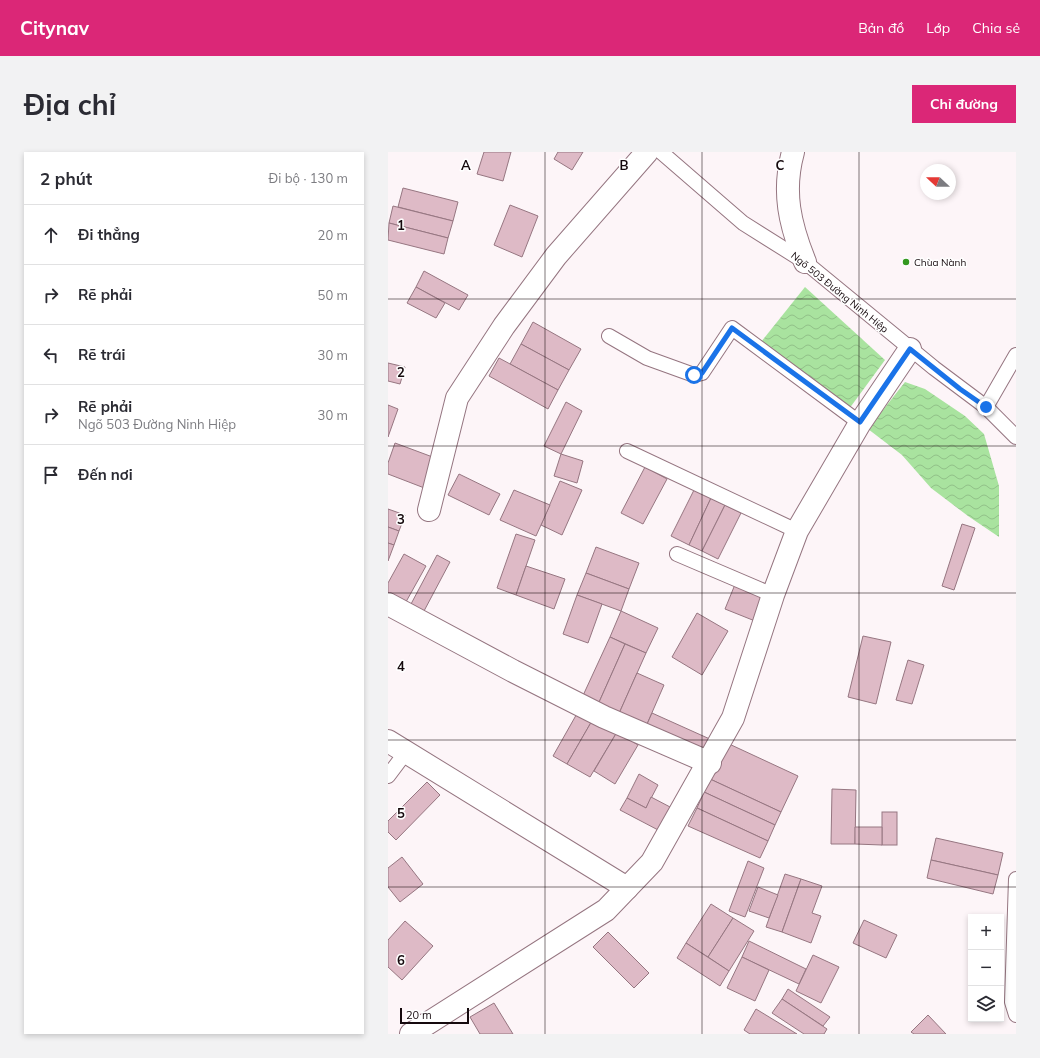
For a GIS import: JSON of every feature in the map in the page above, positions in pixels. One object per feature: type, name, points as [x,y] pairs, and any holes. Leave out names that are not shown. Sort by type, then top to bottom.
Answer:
[{"type":"street","points":[[429,510],[457,398],[504,326],[556,256],[646,152]]},
{"type":"street","points":[[793,152],[789,167],[788,198],[793,231],[805,262]]},
{"type":"street","points":[[411,1034],[606,910],[652,862],[710,763],[733,718],[773,595],[797,531],[860,422],[910,349]]},
{"type":"street","points":[[388,604],[604,717],[710,763]]},
{"type":"street","points":[[397,746],[627,888]]},
{"type":"lane","name":"Ngõ 503 Đường Ninh Hiệp","points":[[661,152],[743,223],[805,262],[910,349],[960,389],[986,407],[1016,437]]},
{"type":"lane","points":[[609,336],[647,358],[694,375],[702,373],[732,328],[860,422]]},
{"type":"lane","points":[[986,407],[1016,355]]},
{"type":"lane","points":[[627,451],[797,531]]},
{"type":"lane","points":[[677,554],[773,595]]},
{"type":"lane","points":[[388,776],[397,746]]},
{"type":"lane","points":[[1016,879],[1012,1002],[1016,1015]]},
{"type":"water","points":[[805,287],[885,360],[849,409],[761,342]]},
{"type":"water","points":[[905,382],[925,389],[965,416],[984,434],[999,486],[999,537],[931,488],[902,455],[868,429]]},
{"type":"building","points":[[484,152],[511,152],[503,181],[477,174]]},
{"type":"building","points":[[558,152],[583,152],[572,170],[554,159]]},
{"type":"building","points":[[403,188],[458,202],[453,221],[398,207]]},
{"type":"building","points":[[510,205],[538,216],[522,257],[494,245]]},
{"type":"building","points":[[393,206],[453,221],[448,238],[389,223]]},
{"type":"building","points":[[389,223],[448,238],[444,254],[388,240]]},
{"type":"building","points":[[424,271],[468,295],[459,310],[416,287]]},
{"type":"building","points":[[416,287],[445,303],[436,318],[407,303]]},
{"type":"building","points":[[533,322],[581,349],[569,370],[521,344]]},
{"type":"building","points":[[521,344],[569,370],[558,390],[510,364]]},
{"type":"building","points":[[499,358],[558,390],[548,409],[489,376]]},
{"type":"building","points":[[388,363],[405,367],[400,384],[388,381]]},
{"type":"building","points":[[566,402],[582,411],[561,454],[544,446]]},
{"type":"building","points":[[388,405],[398,409],[388,437]]},
{"type":"building","points":[[395,443],[438,459],[427,489],[388,474],[388,463]]},
{"type":"building","points":[[561,454],[583,461],[577,483],[554,476]]},
{"type":"building","points":[[645,467],[667,479],[643,524],[621,513]]},
{"type":"building","points":[[459,474],[500,494],[489,515],[448,495]]},
{"type":"building","points":[[560,481],[582,490],[562,535],[541,525]]},
{"type":"building","points":[[514,490],[550,505],[536,536],[500,520]]},
{"type":"building","points":[[694,490],[711,498],[689,545],[671,536]]},
{"type":"building","points":[[711,498],[725,505],[702,551],[689,545]]},
{"type":"building","points":[[725,505],[741,513],[718,559],[702,551]]},
{"type":"building","points":[[388,509],[405,515],[399,531],[388,527]]},
{"type":"building","points":[[962,524],[975,528],[954,590],[942,586]]},
{"type":"building","points":[[388,527],[399,531],[394,545],[388,543]]},
{"type":"building","points":[[516,534],[535,540],[516,595],[497,588]]},
{"type":"building","points":[[388,543],[394,545],[388,561]]},
{"type":"building","points":[[596,547],[639,563],[629,589],[586,573]]},
{"type":"building","points":[[404,554],[426,566],[402,609],[388,601],[388,583]]},
{"type":"building","points":[[437,555],[450,562],[424,611],[411,604]]},
{"type":"building","points":[[526,566],[565,579],[554,609],[516,595]]},
{"type":"building","points":[[586,573],[629,589],[621,611],[577,595]]},
{"type":"building","points":[[736,582],[771,596],[760,623],[725,609]]},
{"type":"building","points":[[577,595],[602,604],[588,643],[563,634]]},
{"type":"building","points":[[621,611],[658,628],[646,653],[610,637]]},
{"type":"building","points":[[697,613],[728,631],[702,675],[672,657]]},
{"type":"building","points":[[863,636],[891,642],[876,704],[848,697]]},
{"type":"building","points":[[610,637],[625,644],[596,709],[580,702]]},
{"type":"building","points":[[625,644],[646,653],[617,718],[596,709]]},
{"type":"building","points":[[908,660],[924,665],[912,704],[896,700]]},
{"type":"building","points":[[637,673],[664,685],[644,731],[617,718]]},
{"type":"building","points":[[579,710],[593,719],[567,764],[553,756]]},
{"type":"building","points":[[652,713],[712,740],[704,757],[644,731]]},
{"type":"building","points":[[593,719],[617,732],[590,777],[567,764]]},
{"type":"building","points":[[617,732],[638,745],[615,784],[594,771]]},
{"type":"building","points":[[727,743],[798,776],[781,812],[710,779]]},
{"type":"building","points":[[639,774],[658,785],[646,808],[627,798]]},
{"type":"building","points":[[710,779],[781,812],[775,825],[704,792]]},
{"type":"building","points":[[427,782],[440,795],[396,840],[388,832],[388,821]]},
{"type":"building","points":[[832,789],[856,790],[855,844],[831,844]]},
{"type":"building","points":[[704,792],[775,825],[768,841],[697,808]]},
{"type":"building","points":[[651,797],[672,808],[660,831],[620,810],[627,798],[646,808]]},
{"type":"building","points":[[697,808],[768,841],[760,858],[688,826]]},
{"type":"building","points":[[882,812],[897,812],[897,845],[882,845]]},
{"type":"building","points":[[855,827],[882,827],[882,845],[855,844]]},
{"type":"building","points":[[936,838],[1003,853],[998,875],[931,860]]},
{"type":"building","points":[[402,857],[423,884],[400,902],[388,887],[388,868]]},
{"type":"building","points":[[931,860],[998,875],[993,894],[927,878]]},
{"type":"building","points":[[748,861],[764,868],[745,917],[729,911]]},
{"type":"building","points":[[785,874],[801,879],[782,932],[766,927]]},
{"type":"building","points":[[801,879],[822,886],[812,913],[821,916],[811,943],[782,932]]},
{"type":"building","points":[[758,887],[778,895],[769,918],[749,911]]},
{"type":"building","points":[[711,904],[733,918],[708,957],[686,943]]},
{"type":"building","points":[[733,918],[754,931],[729,971],[708,957]]},
{"type":"building","points":[[864,920],[897,935],[886,958],[853,943]]},
{"type":"building","points":[[405,921],[433,946],[402,980],[388,967],[388,940]]},
{"type":"building","points":[[608,932],[649,973],[634,988],[593,947]]},
{"type":"building","points":[[749,941],[806,969],[799,984],[742,957]]},
{"type":"building","points":[[686,943],[729,971],[720,986],[677,958]]},
{"type":"building","points":[[813,955],[839,967],[821,1003],[796,991]]},
{"type":"building","points":[[742,957],[769,970],[755,1001],[727,988]]},
{"type":"building","points":[[788,989],[830,1017],[823,1026],[782,999]]},
{"type":"building","points":[[782,999],[827,1029],[824,1034],[804,1034],[772,1013]]},
{"type":"building","points":[[494,1003],[513,1034],[480,1034],[470,1017]]},
{"type":"building","points":[[756,1009],[797,1034],[750,1034],[744,1030]]},
{"type":"building","points":[[928,1015],[946,1034],[914,1034],[911,1032]]},
{"type":"place","name":"Chùa Nành","points":[[906,262]]},
{"type":"route","points":[[694,375],[702,373],[732,328],[860,422],[910,349],[960,389],[986,407]]}]
